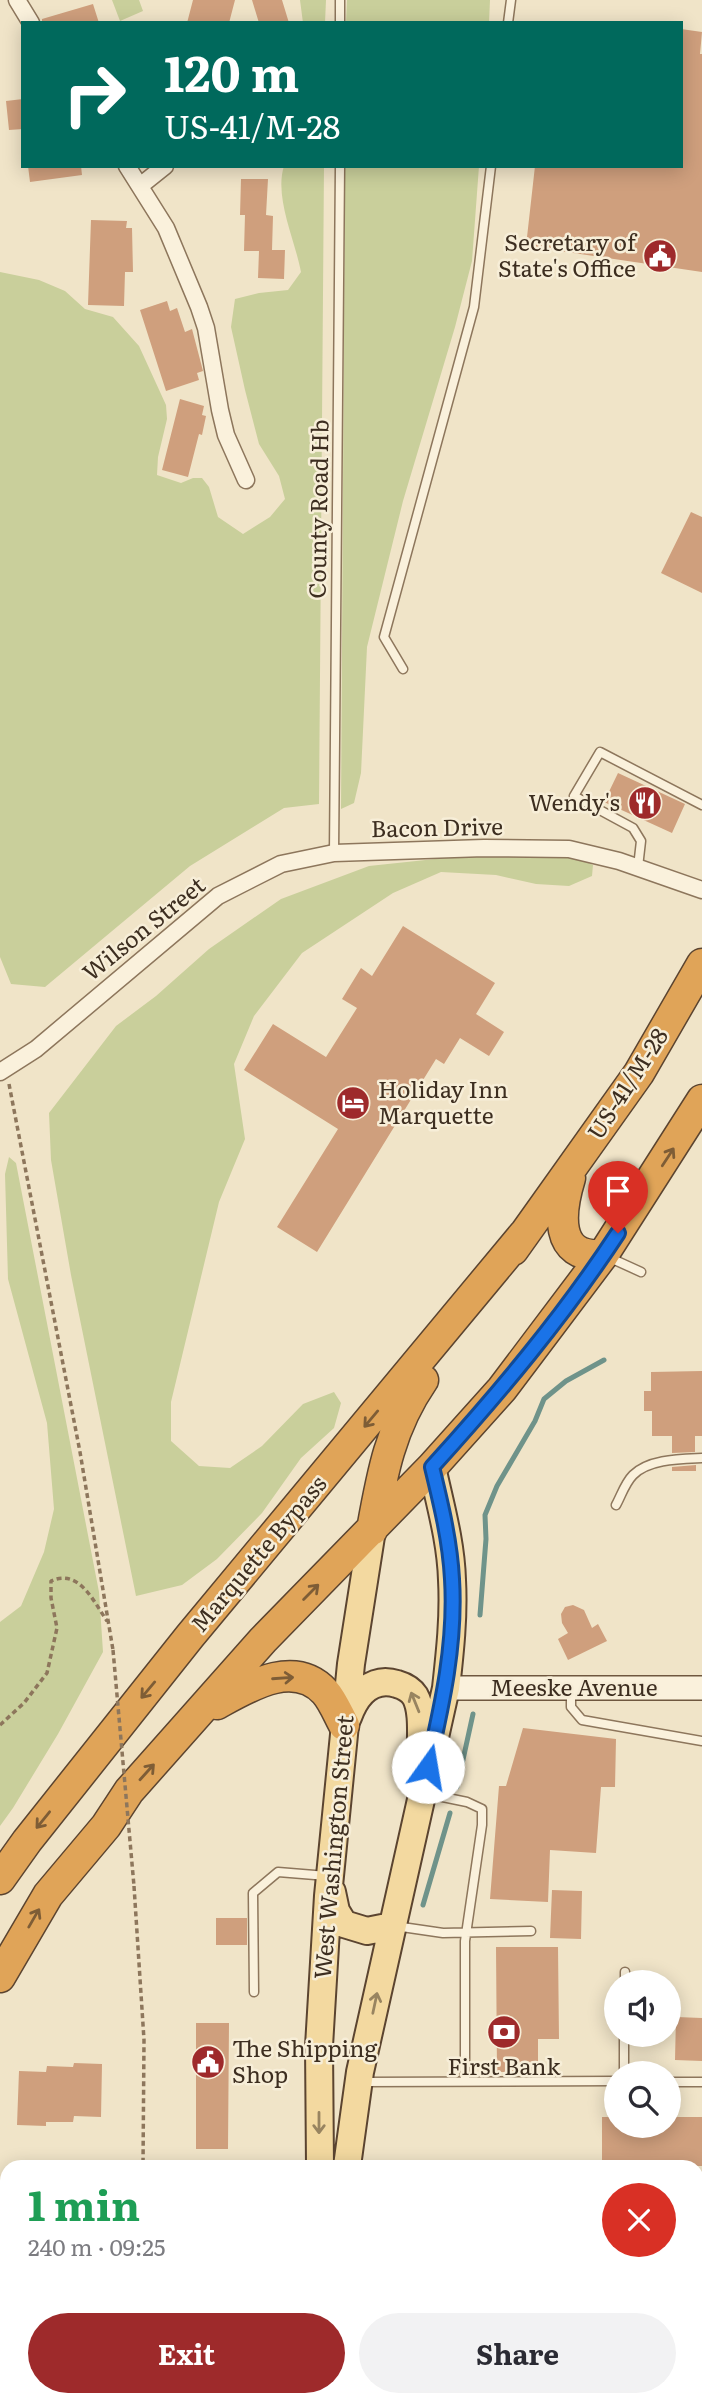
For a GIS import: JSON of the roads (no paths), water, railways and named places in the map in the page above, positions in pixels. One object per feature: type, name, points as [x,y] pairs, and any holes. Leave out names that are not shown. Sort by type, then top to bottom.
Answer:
[{"type":"highway","name":"US-41/M-28","points":[[524,1234],[639,1073],[702,964]]},
{"type":"highway","points":[[0,1977],[47,1895],[106,1826],[129,1791],[263,1640],[432,1467],[502,1389],[603,1255],[702,1100]]},
{"type":"highway","points":[[574,1164],[562,1213],[565,1237],[580,1253],[589,1256],[603,1255]]},
{"type":"highway","points":[[372,1530],[392,1436],[408,1402],[524,1234]]},
{"type":"highway","name":"Marquette Bypass","points":[[0,1879],[27,1841],[190,1636],[524,1234]]},
{"type":"highway","points":[[199,1715],[256,1684],[289,1676],[311,1681],[319,1686],[333,1703],[344,1725]]},
{"type":"main road","points":[[348,2160],[359,2081],[446,1688],[453,1633],[452,1578],[447,1536],[432,1467]]},
{"type":"main road","name":"West Washington Street","points":[[320,2160],[319,2046],[330,1877],[351,1664],[372,1530]]},
{"type":"main road","points":[[344,1725],[357,1697],[365,1689],[384,1681],[402,1685],[410,1690],[419,1708],[422,1794]]},
{"type":"main road","points":[[330,1877],[336,1911],[344,1924],[353,1929],[367,1931],[392,1926]]},
{"type":"street","points":[[17,0],[30,21]]},
{"type":"street","points":[[128,168],[166,228],[199,307],[206,328],[219,410],[226,435],[246,480]]},
{"type":"street","points":[[141,186],[163,168]]},
{"type":"street","name":"Bacon Drive","points":[[334,853],[484,848],[569,849],[619,861],[702,890]]},
{"type":"street","name":"Wilson Street","points":[[3,1070],[36,1049],[218,896],[281,864],[334,853]]},
{"type":"street","name":"Meeske Avenue","points":[[446,1688],[702,1688]]},
{"type":"lane","points":[[340,0],[340,21]]},
{"type":"lane","points":[[508,21],[511,0]]},
{"type":"lane","name":"County Road Hb","points":[[334,853],[340,168]]},
{"type":"lane","points":[[403,669],[384,637],[474,307],[491,168]]},
{"type":"lane","points":[[638,867],[640,841],[633,828],[574,796],[600,752],[702,805]]},
{"type":"lane","points":[[603,1255],[641,1272]]},
{"type":"lane","points":[[616,1505],[631,1477],[645,1466],[702,1458]]},
{"type":"lane","points":[[571,1688],[571,1707],[582,1720],[702,1741]]},
{"type":"lane","points":[[422,1794],[467,1802],[482,1809],[467,1931],[466,2081]]},
{"type":"lane","points":[[254,1992],[253,1893],[278,1872],[330,1877]]},
{"type":"lane","points":[[392,1926],[443,1933],[531,1931]]},
{"type":"lane","points":[[359,2081],[604,2081]]},
{"type":"lane","points":[[681,2082],[702,2082]]},
{"type":"waterway","points":[[480,1615],[486,1539],[485,1515],[497,1486],[535,1421],[544,1399],[566,1381],[604,1360]]},
{"type":"waterway","points":[[457,1787],[473,1714]]},
{"type":"waterway","points":[[423,1905],[450,1813]]},
{"type":"place","name":"Secretary of State's Office","points":[[660,256]]},
{"type":"place","name":"Wendy's","points":[[645,803]]},
{"type":"place","name":"Holiday Inn Marquette","points":[[353,1103]]},
{"type":"place","name":"First Bank","points":[[504,2032]]},
{"type":"place","name":"The Shipping Shop","points":[[208,2062]]}]
